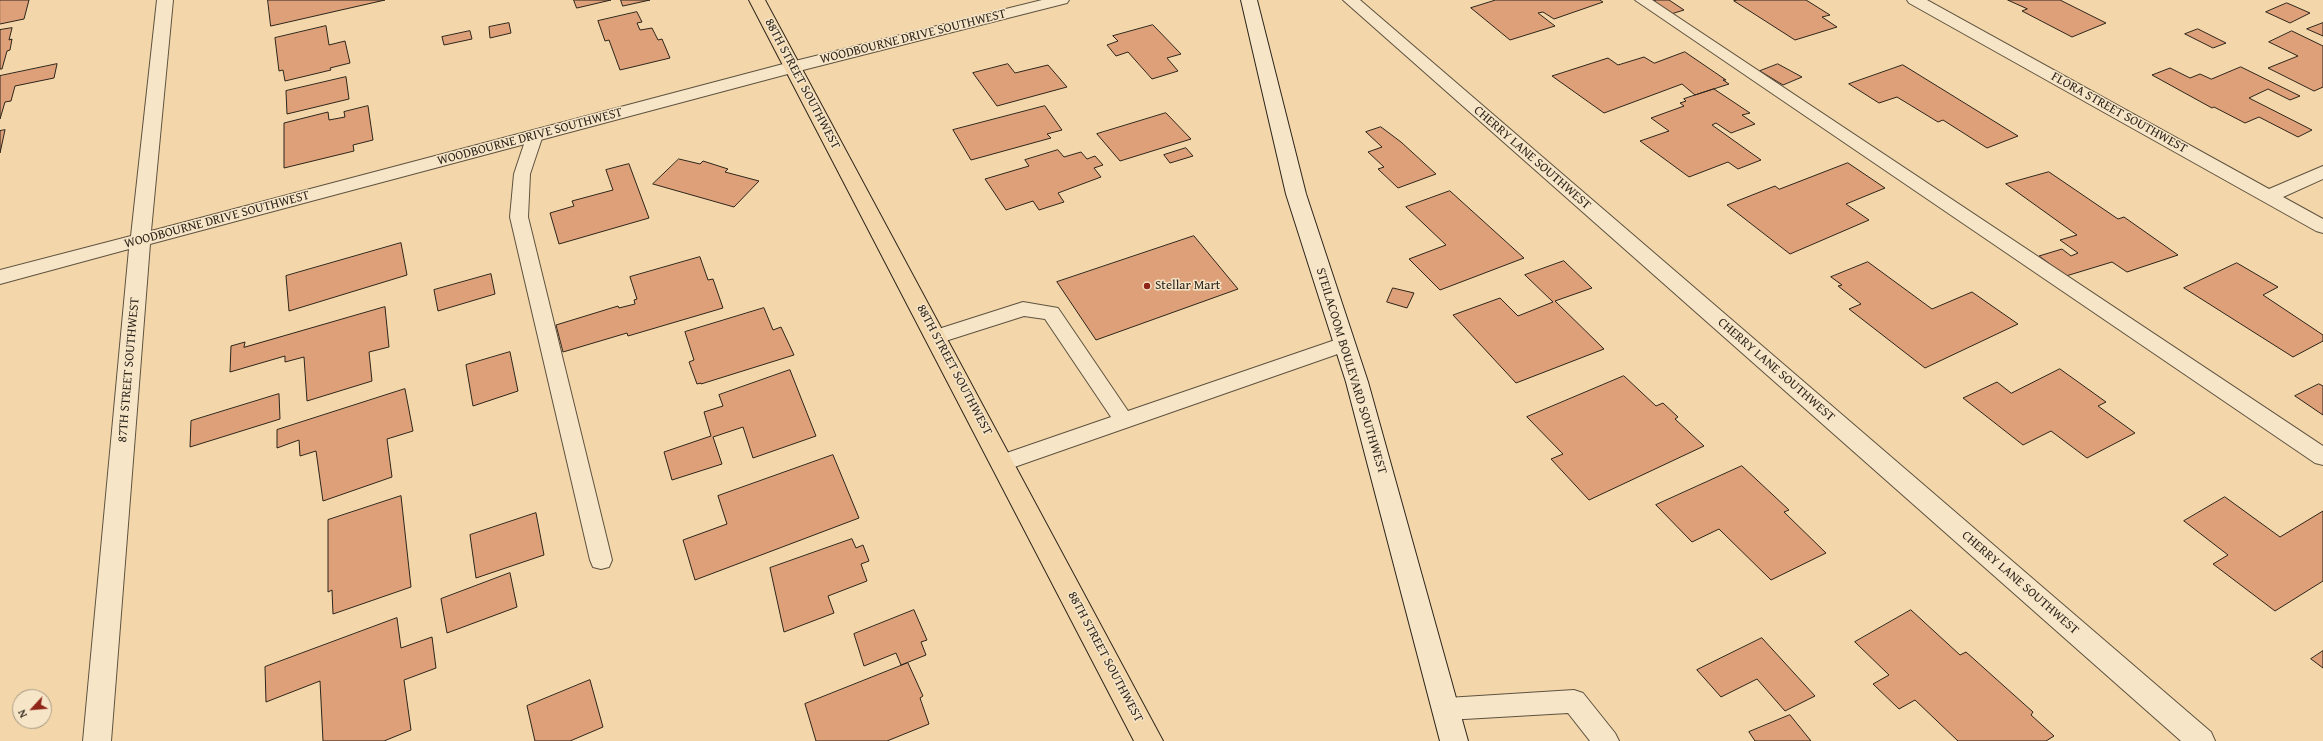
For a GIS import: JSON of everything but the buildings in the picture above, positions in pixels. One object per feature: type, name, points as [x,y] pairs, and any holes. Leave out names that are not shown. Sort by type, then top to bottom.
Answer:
[{"type":"main road","name":"88TH STREET SOUTHWEST","points":[[757,0],[1003,462],[1149,741]]},
{"type":"street","name":"87TH STREET SOUTHWEST","points":[[97,741],[140,240],[165,0]]},
{"type":"street","name":"WOODBOURNE DRIVE SOUTHWEST","points":[[0,277],[793,67],[1061,0]]},
{"type":"street","name":"STEILACOOM BOULEVARD SOUTHWEST","points":[[1249,0],[1296,194],[1345,344],[1447,709],[1454,741]]},
{"type":"street","name":"CHERRY LANE SOUTHWEST","points":[[1351,0],[2201,741]]},
{"type":"street","name":"FLORA STREET SOUTHWEST","points":[[1915,0],[2323,227]]},
{"type":"street","points":[[2268,196],[2323,172]]},
{"type":"lane","points":[[1642,0],[2323,457]]},
{"type":"lane","points":[[535,135],[522,174],[519,217],[601,560]]},
{"type":"lane","points":[[936,337],[1023,309],[1051,313],[1124,421]]},
{"type":"lane","points":[[1003,462],[1345,344]]},
{"type":"lane","points":[[1447,709],[1574,701],[1606,741]]},
{"type":"place","name":"Stellar Mart","points":[[1147,286]]}]
